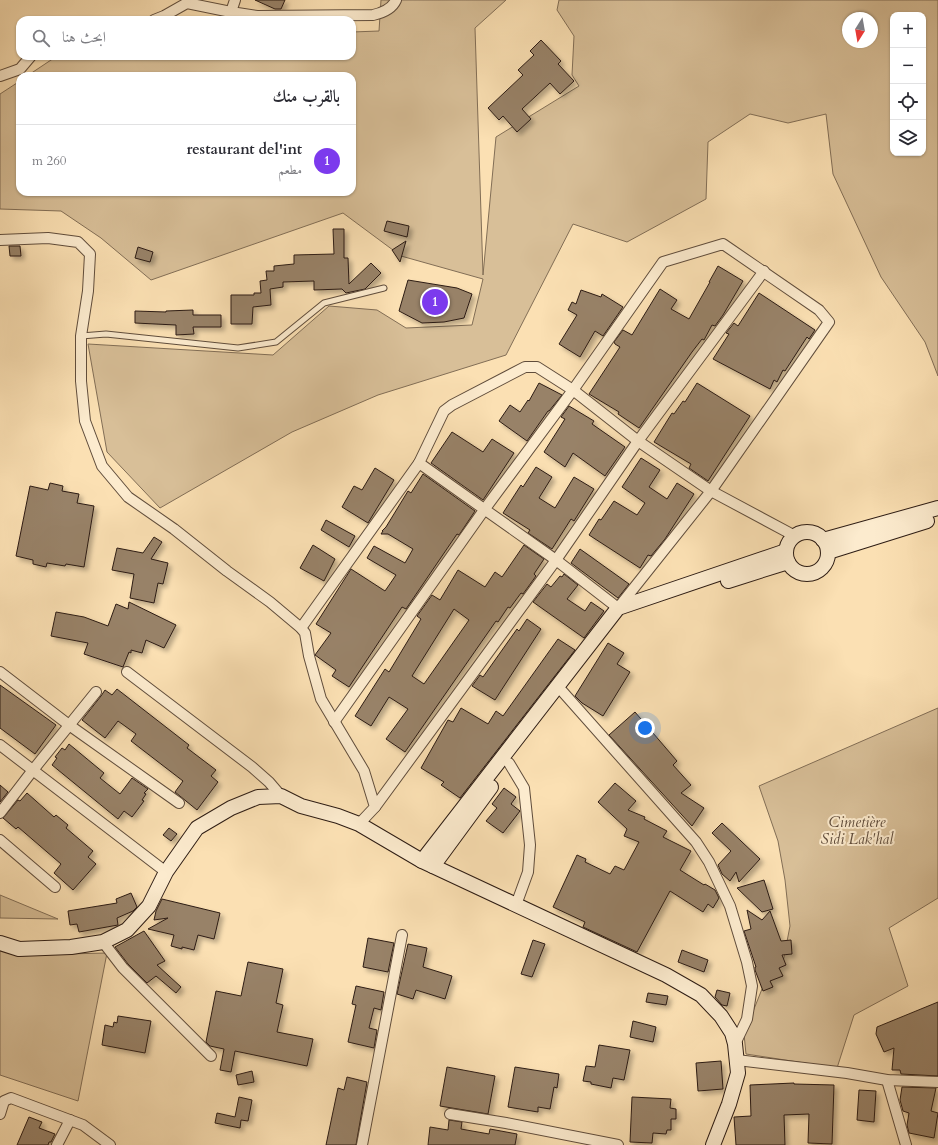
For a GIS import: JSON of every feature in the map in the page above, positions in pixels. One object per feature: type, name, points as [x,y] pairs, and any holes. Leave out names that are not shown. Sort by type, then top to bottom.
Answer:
[{"type":"main road","points":[[826,546],[938,508]]},
{"type":"main road","points":[[826,546],[938,518]]},
{"type":"main road","points":[[805,532],[815,534],[826,546],[827,561],[821,569],[813,574],[803,574],[794,570],[787,557],[789,542],[795,536],[805,532]]},
{"type":"main road","points":[[428,863],[618,608],[787,557]]},
{"type":"main road","points":[[428,863],[509,763],[620,615],[787,557]]},
{"type":"main road","points":[[0,943],[19,949],[71,947],[103,942],[127,930],[149,906],[166,872],[197,828],[231,808],[258,797],[281,796],[301,806],[338,816],[359,824],[428,863],[666,975],[701,995],[721,1016],[732,1033],[737,1060],[738,1073],[729,1104],[713,1145]]},
{"type":"street","points":[[231,12],[235,0]]},
{"type":"street","points":[[164,16],[184,1],[231,12],[257,16],[373,15],[382,13],[394,4],[396,0]]},
{"type":"street","points":[[0,76],[20,69],[28,60]]},
{"type":"street","points":[[0,240],[48,238],[78,242],[90,254],[88,291],[81,336],[81,381],[84,421],[102,466],[128,497],[174,529],[227,571],[270,602],[306,633],[309,656],[321,699],[364,771],[375,807]]},
{"type":"street","points":[[334,722],[484,510],[573,390],[663,262],[723,244],[819,310],[829,322],[710,491],[618,608],[556,560],[484,510],[419,463]]},
{"type":"street","points":[[359,824],[375,807],[556,560],[638,441],[764,272]]},
{"type":"street","points":[[301,628],[419,463],[444,411],[452,405],[525,367],[537,367],[573,390],[638,441],[710,491],[795,536]]},
{"type":"street","points":[[0,672],[69,725],[179,803]]},
{"type":"street","points":[[127,672],[252,767],[269,782],[281,796]]},
{"type":"street","points":[[562,691],[696,842],[709,862],[730,906],[747,962],[752,986],[747,1019],[735,1044]]},
{"type":"street","points":[[0,813],[32,770],[96,692]]},
{"type":"street","points":[[0,745],[166,872]]},
{"type":"street","points":[[509,763],[524,788],[530,845],[528,872],[516,905]]},
{"type":"street","points":[[0,840],[55,887]]},
{"type":"street","points":[[362,1145],[402,935]]},
{"type":"street","points":[[103,942],[123,968],[211,1056]]},
{"type":"street","points":[[737,1060],[847,1073],[887,1080],[938,1082]]},
{"type":"street","points":[[887,1080],[906,1145]]},
{"type":"street","points":[[0,1114],[4,1102],[11,1098],[83,1125],[110,1145]]},
{"type":"street","points":[[450,1114],[506,1123],[618,1145]]},
{"type":"street","points":[[57,1145],[70,1120]]},
{"type":"lane","points":[[81,336],[106,334],[238,348],[276,342],[324,303],[384,288]]},
{"type":"green space","points":[[381,0],[506,0],[475,28],[483,275],[496,137],[579,86],[572,75],[574,36],[557,10],[559,0],[938,0],[938,376],[925,342],[881,277],[833,174],[826,114],[788,123],[750,114],[708,142],[706,199],[627,242],[573,224],[506,355],[378,395],[292,432],[160,508],[107,452],[88,344],[273,355],[329,306],[377,310],[406,328],[472,325],[483,279],[401,256],[343,213],[151,280],[101,238],[61,211],[0,209],[0,94],[16,84],[16,196],[356,196],[356,72],[33,72],[51,60],[356,60],[356,32],[379,31]]},
{"type":"green space","name":"Cimetière Sidi Lak'hal","points":[[938,708],[938,898],[889,928],[908,986],[854,1015],[837,1068],[746,1054],[744,1034],[762,989],[783,962],[790,926],[785,880],[778,841],[759,786]]},
{"type":"green space","points":[[0,895],[58,919],[0,918]]},
{"type":"green space","points":[[0,948],[23,955],[107,953],[78,1101],[0,1075]]},
{"type":"building","points":[[255,0],[285,0],[281,9],[275,9]]},
{"type":"building","points":[[541,40],[561,61],[558,64],[574,81],[560,94],[550,83],[522,109],[531,119],[517,132],[503,116],[499,120],[488,108],[523,75],[518,70],[534,55],[530,51]]},
{"type":"building","points":[[387,221],[409,226],[407,237],[384,231]]},
{"type":"building","points":[[333,229],[344,229],[344,258],[348,258],[349,284],[371,263],[381,273],[365,289],[346,293],[342,289],[314,290],[314,281],[283,282],[283,287],[270,289],[271,305],[253,307],[252,324],[231,324],[231,295],[254,295],[254,293],[261,293],[260,281],[267,280],[266,271],[274,271],[274,266],[294,264],[294,255],[334,254]]},
{"type":"building","points":[[406,241],[400,262],[392,250]]},
{"type":"building","points":[[9,246],[20,246],[21,256],[10,256]]},
{"type":"building","points":[[138,247],[153,252],[150,262],[135,258]]},
{"type":"building","points":[[718,266],[743,281],[723,315],[715,326],[712,325],[704,340],[702,339],[692,352],[639,428],[618,414],[619,412],[589,394],[620,347],[614,342],[623,330],[632,335],[660,289],[677,300],[671,309],[689,319]]},
{"type":"building","points":[[408,280],[457,288],[472,294],[464,318],[444,322],[422,323],[399,311]]},
{"type":"building","points":[[581,290],[601,297],[602,294],[623,307],[603,336],[595,331],[580,357],[559,344],[577,315],[568,310],[572,302],[576,304]]},
{"type":"building","points":[[759,293],[815,330],[809,339],[807,337],[785,371],[783,370],[777,382],[774,380],[770,389],[713,359],[729,334],[726,333],[734,323],[738,326]]},
{"type":"building","points":[[193,310],[193,315],[221,315],[221,327],[193,327],[194,334],[176,335],[176,325],[135,323],[135,311],[166,312]]},
{"type":"building","points":[[539,383],[562,395],[548,411],[527,441],[499,421],[510,405],[520,412],[528,400],[529,401]]},
{"type":"building","points":[[697,383],[750,416],[708,481],[689,468],[691,464],[654,442],[672,413],[674,414],[683,401],[685,402]]},
{"type":"building","points":[[569,406],[594,421],[592,424],[625,447],[605,476],[573,453],[565,467],[544,452],[565,419],[561,417]]},
{"type":"building","points":[[452,432],[483,452],[492,439],[514,453],[483,500],[431,463]]},
{"type":"building","points":[[641,458],[660,470],[649,487],[667,499],[677,483],[694,494],[665,539],[651,556],[648,555],[640,568],[589,535],[599,519],[601,520],[614,501],[637,515],[645,503],[622,487]]},
{"type":"building","points":[[536,467],[552,477],[539,498],[555,508],[574,477],[594,489],[574,521],[571,519],[552,549],[528,533],[530,530],[503,513],[521,485],[523,487]]},
{"type":"building","points":[[375,468],[394,480],[368,523],[342,507],[354,486],[362,490]]},
{"type":"building","points":[[423,474],[475,511],[459,535],[457,534],[406,609],[402,607],[349,687],[332,676],[336,670],[315,655],[331,633],[316,624],[351,569],[385,591],[396,575],[367,558],[374,546],[405,563],[413,549],[388,534],[381,534],[408,491],[411,493]]},
{"type":"building","points":[[50,483],[63,486],[62,491],[79,494],[77,503],[94,506],[84,567],[47,563],[46,567],[33,564],[33,560],[16,556],[30,486],[48,490]]},
{"type":"building","points":[[326,520],[355,536],[349,547],[321,530]]},
{"type":"building","points":[[154,537],[162,542],[151,559],[168,563],[163,584],[158,583],[154,603],[130,598],[134,574],[112,570],[117,548],[143,553]]},
{"type":"building","points":[[313,545],[335,559],[324,581],[300,568]]},
{"type":"building","points":[[524,545],[544,559],[534,574],[536,576],[523,594],[521,593],[510,608],[508,607],[498,622],[496,621],[405,752],[386,739],[408,709],[389,697],[371,726],[355,716],[385,669],[389,672],[421,619],[417,616],[432,595],[440,600],[458,570],[485,587],[495,572],[502,577]],"holes":[[[454,609],[469,620],[424,684],[412,676]]]},
{"type":"building","points":[[580,549],[629,584],[618,598],[571,563]]},
{"type":"building","points":[[564,574],[578,585],[567,599],[585,611],[591,602],[604,611],[584,638],[533,602],[547,584],[551,587],[560,576],[562,577]]},
{"type":"building","points":[[129,602],[176,625],[164,648],[146,640],[142,653],[131,650],[131,653],[129,652],[123,667],[84,654],[88,643],[51,636],[56,612],[84,617],[108,626],[116,604],[128,609]]},
{"type":"building","points":[[527,619],[541,629],[495,700],[472,686],[480,675],[483,677],[517,629],[519,631]]},
{"type":"building","points":[[558,639],[575,650],[460,798],[441,785],[444,782],[421,768],[448,720],[453,722],[461,708],[488,724],[496,711],[503,716]]},
{"type":"building","points":[[608,643],[624,653],[617,664],[630,672],[603,716],[582,703],[575,696]]},
{"type":"building","points":[[0,685],[56,725],[35,754],[0,728]]},
{"type":"building","points":[[117,689],[189,745],[187,748],[216,770],[211,776],[218,782],[197,810],[175,792],[183,781],[131,741],[136,734],[118,721],[105,738],[82,720],[105,690],[112,695]]},
{"type":"building","points":[[635,712],[677,761],[673,765],[691,785],[681,793],[704,808],[692,826],[609,735]]},
{"type":"building","points":[[69,744],[104,773],[100,778],[120,794],[132,778],[148,789],[144,793],[146,794],[142,800],[144,801],[132,817],[124,811],[118,819],[52,765],[57,758],[55,757],[62,748],[65,750]]},
{"type":"building","points":[[615,783],[636,801],[628,810],[645,817],[644,819],[667,831],[663,837],[691,851],[680,870],[715,890],[719,898],[713,908],[708,904],[703,912],[670,891],[637,952],[583,927],[585,922],[553,907],[577,855],[586,859],[585,862],[610,874],[615,866],[624,870],[639,842],[624,836],[627,829],[598,802]]},
{"type":"building","points":[[0,785],[8,792],[0,802]]},
{"type":"building","points":[[504,788],[516,797],[511,804],[520,811],[503,833],[486,821],[497,808],[492,804]]},
{"type":"building","points":[[27,793],[54,817],[56,815],[68,825],[66,828],[93,851],[88,857],[96,864],[73,890],[54,873],[61,864],[18,827],[16,829],[3,818],[18,800],[20,801]]},
{"type":"building","points":[[722,823],[760,859],[739,882],[736,872],[730,881],[722,874],[718,865],[731,851],[712,833]]},
{"type":"building","points":[[169,828],[177,834],[171,841],[163,835]]},
{"type":"building","points":[[764,880],[773,909],[762,912],[737,888]]},
{"type":"building","points":[[131,893],[137,907],[133,911],[117,918],[118,925],[79,932],[77,924],[70,925],[68,911],[117,903],[116,899]]},
{"type":"building","points":[[162,899],[220,913],[214,939],[198,935],[194,950],[182,947],[182,949],[171,946],[174,935],[148,929],[168,918],[154,920],[156,911]]},
{"type":"building","points":[[747,910],[762,920],[770,911],[781,941],[791,940],[792,954],[782,955],[786,965],[779,968],[783,976],[770,981],[773,987],[763,991],[755,970],[756,967],[744,931],[751,929]]},
{"type":"building","points":[[144,931],[165,961],[157,965],[181,987],[176,993],[156,976],[147,983],[128,964],[115,947]]},
{"type":"building","points":[[368,938],[394,943],[388,972],[363,967]]},
{"type":"building","points":[[533,940],[545,944],[532,977],[521,974]]},
{"type":"building","points":[[408,944],[427,948],[423,967],[452,976],[445,999],[416,990],[413,999],[397,994]]},
{"type":"building","points":[[682,950],[708,960],[704,972],[678,962]]},
{"type":"building","points":[[248,962],[283,969],[276,1003],[283,1005],[277,1032],[313,1039],[307,1066],[235,1051],[231,1072],[220,1070],[224,1049],[210,1046],[206,1042],[216,991],[241,996]]},
{"type":"building","points":[[356,986],[384,992],[381,1010],[374,1008],[369,1028],[377,1030],[374,1048],[348,1042],[356,1005],[352,1004]]},
{"type":"building","points":[[717,990],[730,993],[727,1006],[722,1005],[715,997]]},
{"type":"building","points":[[648,993],[668,996],[666,1005],[646,1002]]},
{"type":"building","points":[[938,1002],[938,1076],[901,1074],[900,1070],[892,1070],[894,1048],[884,1052],[876,1034],[877,1027]]},
{"type":"building","points":[[118,1016],[151,1021],[145,1053],[102,1045],[105,1025],[113,1027],[114,1022],[117,1023]]},
{"type":"building","points":[[633,1021],[656,1027],[653,1042],[630,1037]]},
{"type":"building","points":[[599,1045],[630,1050],[624,1080],[613,1078],[611,1088],[583,1081],[586,1066],[595,1067]]},
{"type":"building","points":[[721,1061],[723,1089],[698,1091],[696,1063]]},
{"type":"building","points":[[447,1067],[495,1076],[488,1114],[440,1106]]},
{"type":"building","points":[[515,1067],[559,1074],[557,1088],[554,1087],[550,1109],[538,1107],[538,1112],[508,1107]]},
{"type":"building","points":[[252,1071],[254,1082],[238,1085],[236,1075]]},
{"type":"building","points":[[347,1077],[367,1082],[356,1145],[326,1145],[338,1088],[344,1090]]},
{"type":"building","points":[[794,1083],[834,1085],[832,1144],[808,1143],[809,1114],[784,1115],[785,1145],[736,1145],[734,1117],[751,1116],[750,1085]]},
{"type":"building","points":[[902,1087],[936,1088],[931,1111],[938,1113],[934,1138],[909,1133],[907,1125],[909,1113],[903,1111],[900,1100]]},
{"type":"building","points":[[859,1090],[876,1091],[874,1122],[857,1120]]},
{"type":"building","points":[[239,1097],[252,1100],[248,1121],[241,1120],[240,1128],[215,1123],[217,1113],[235,1117]]},
{"type":"building","points":[[632,1097],[671,1099],[670,1108],[676,1109],[676,1119],[671,1119],[671,1130],[667,1130],[666,1134],[653,1133],[652,1143],[630,1142]]},
{"type":"building","points":[[29,1117],[42,1122],[39,1128],[55,1134],[48,1145],[17,1145]]},
{"type":"building","points":[[449,1120],[462,1122],[461,1129],[489,1134],[490,1129],[517,1134],[515,1145],[428,1145],[430,1127],[448,1130]]},
{"type":"place","name":"restaurant del'int","points":[[435,302]]}]
